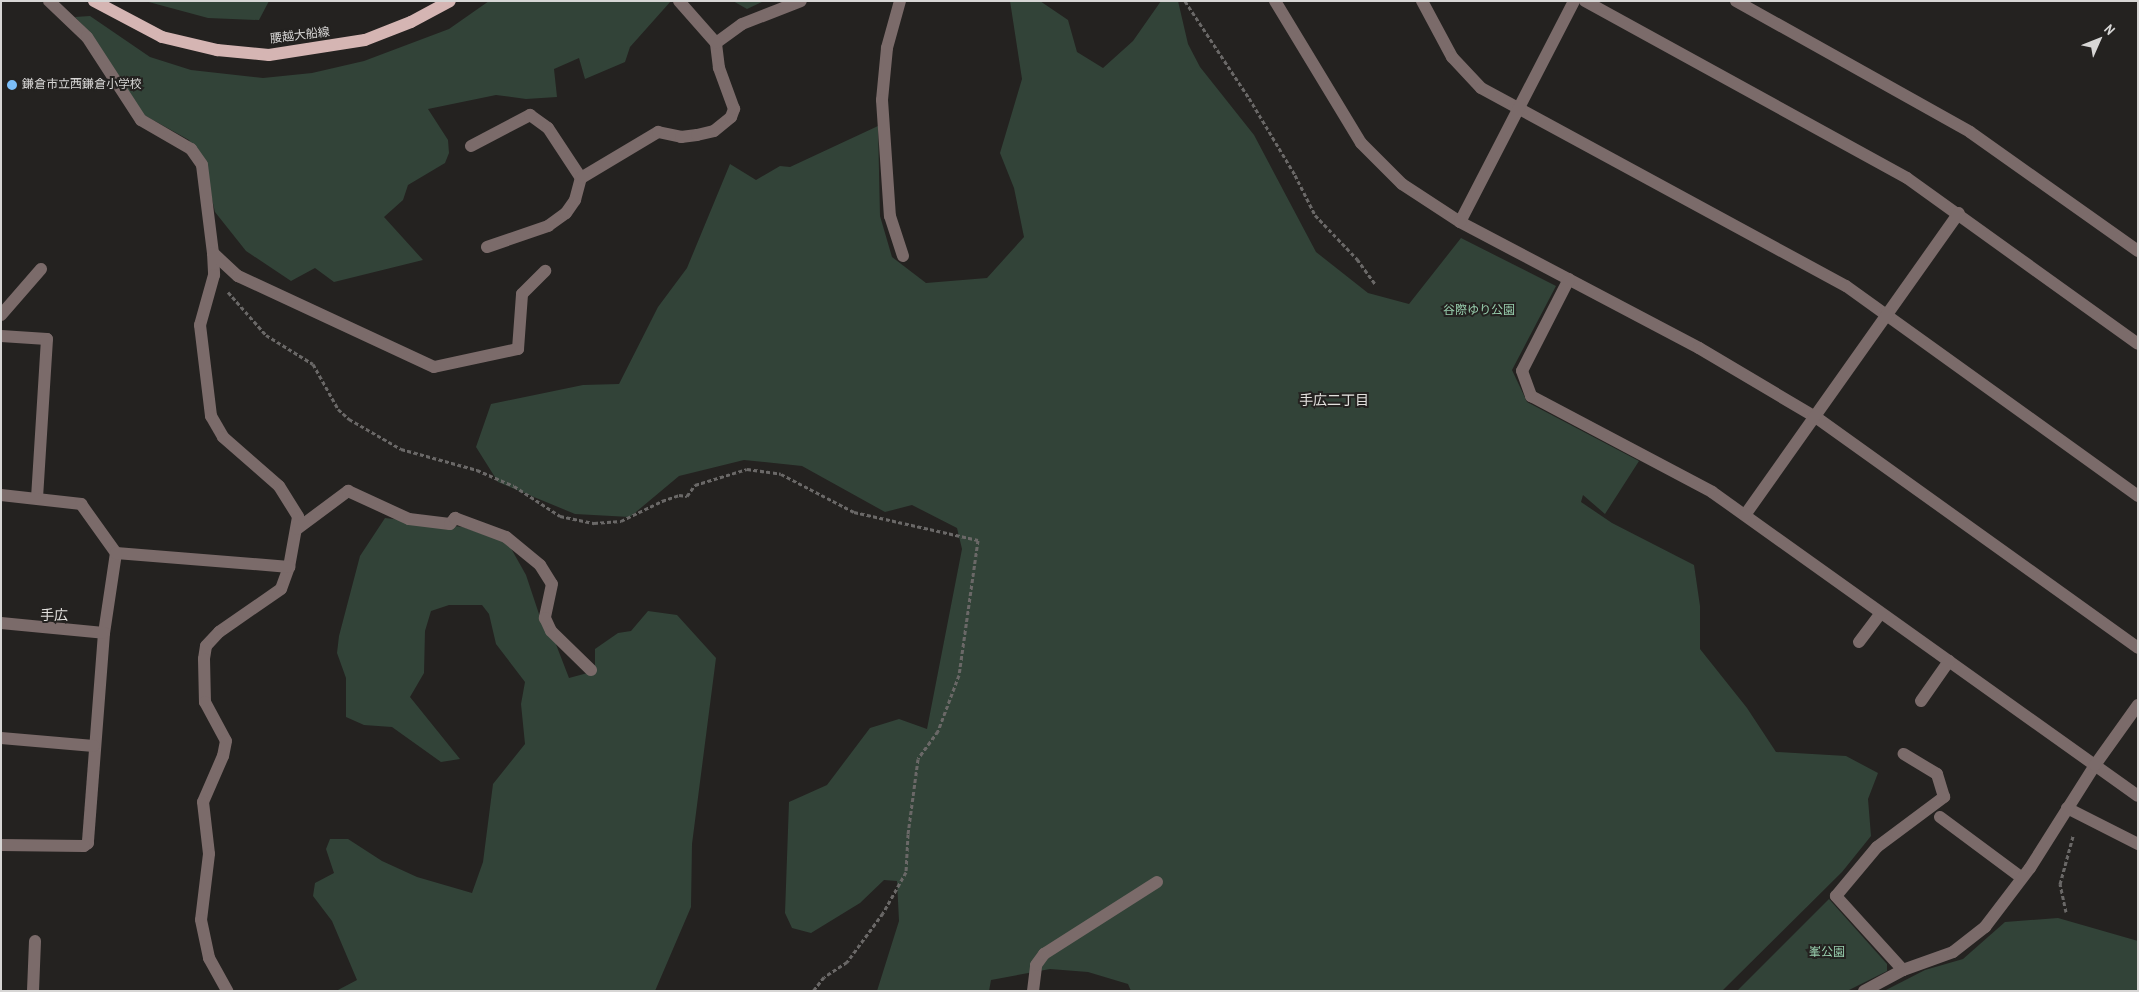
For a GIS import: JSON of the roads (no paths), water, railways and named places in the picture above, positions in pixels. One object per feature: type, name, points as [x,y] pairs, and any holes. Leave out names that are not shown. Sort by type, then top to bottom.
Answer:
[{"type":"main road","name":"腰越大船線","points":[[94,1],[162,37],[217,50],[269,55],[365,40],[411,22],[450,1]]},
{"type":"street","points":[[49,1],[87,37],[141,120],[191,149],[202,165],[214,275],[200,325],[211,416],[223,437],[279,486],[298,517],[289,567],[281,589],[219,632],[206,646],[204,658],[204,702],[226,740],[223,756],[202,802],[209,854],[200,920],[209,958],[227,991]]},
{"type":"street","points":[[487,247],[539,231],[566,213],[575,200],[581,178],[658,132],[680,137],[697,135],[714,131],[731,117],[734,108],[718,68],[716,43],[679,1]]},
{"type":"street","points":[[716,43],[742,24],[801,1]]},
{"type":"street","points":[[900,1],[887,48],[882,100],[890,216],[903,256]]},
{"type":"street","points":[[1276,1],[1361,143],[1402,184],[1460,222],[1699,348],[1816,418],[2138,648]]},
{"type":"street","points":[[1422,1],[1463,71],[1481,88],[1846,286],[2138,496]]},
{"type":"street","points":[[1460,222],[1574,1]]},
{"type":"street","points":[[1585,1],[1899,173],[1959,214],[2138,344]]},
{"type":"street","points":[[1736,1],[1970,132],[2138,251]]},
{"type":"street","points":[[471,146],[530,115],[548,128],[581,178]]},
{"type":"street","points":[[1745,515],[1816,418],[1959,214]]},
{"type":"street","points":[[213,253],[238,276],[434,367],[518,348],[522,294],[545,271]]},
{"type":"street","points":[[1,315],[41,269]]},
{"type":"street","points":[[1568,279],[1522,371],[1531,396],[1712,492],[2138,796]]},
{"type":"street","points":[[1,336],[47,339],[37,498]]},
{"type":"street","points":[[297,529],[348,491],[409,519],[450,524],[455,518],[506,537],[540,565],[552,584],[545,618],[551,631],[591,670]]},
{"type":"street","points":[[1,495],[81,504],[116,553],[104,633],[88,843],[84,846],[1,844]]},
{"type":"street","points":[[116,553],[289,567]]},
{"type":"street","points":[[1859,642],[1881,613]]},
{"type":"street","points":[[1,623],[104,633]]},
{"type":"street","points":[[1921,701],[1950,661]]},
{"type":"street","points":[[1864,991],[1904,970],[1953,952],[1986,927],[2071,811],[2094,765],[2138,705]]},
{"type":"street","points":[[1,738],[94,746]]},
{"type":"street","points":[[1904,754],[1937,774],[1944,797],[1877,847],[1836,896],[1904,970]]},
{"type":"street","points":[[2071,811],[2138,844]]},
{"type":"street","points":[[1940,817],[2022,878]]},
{"type":"street","points":[[1033,991],[1036,965],[1044,954],[1157,882]]},
{"type":"street","points":[[33,991],[35,941]]},
{"type":"place","name":"鎌倉市立西鎌倉小学校","points":[[12,85]]},
{"type":"district","name":"手広二丁目","points":[[1334,400]]},
{"type":"district","name":"手広","points":[[54,615]]},
{"type":"park label","name":"谷際ゆり公園","points":[[1479,311]]},
{"type":"park label","name":"峯公園","points":[[1827,953]]}]
